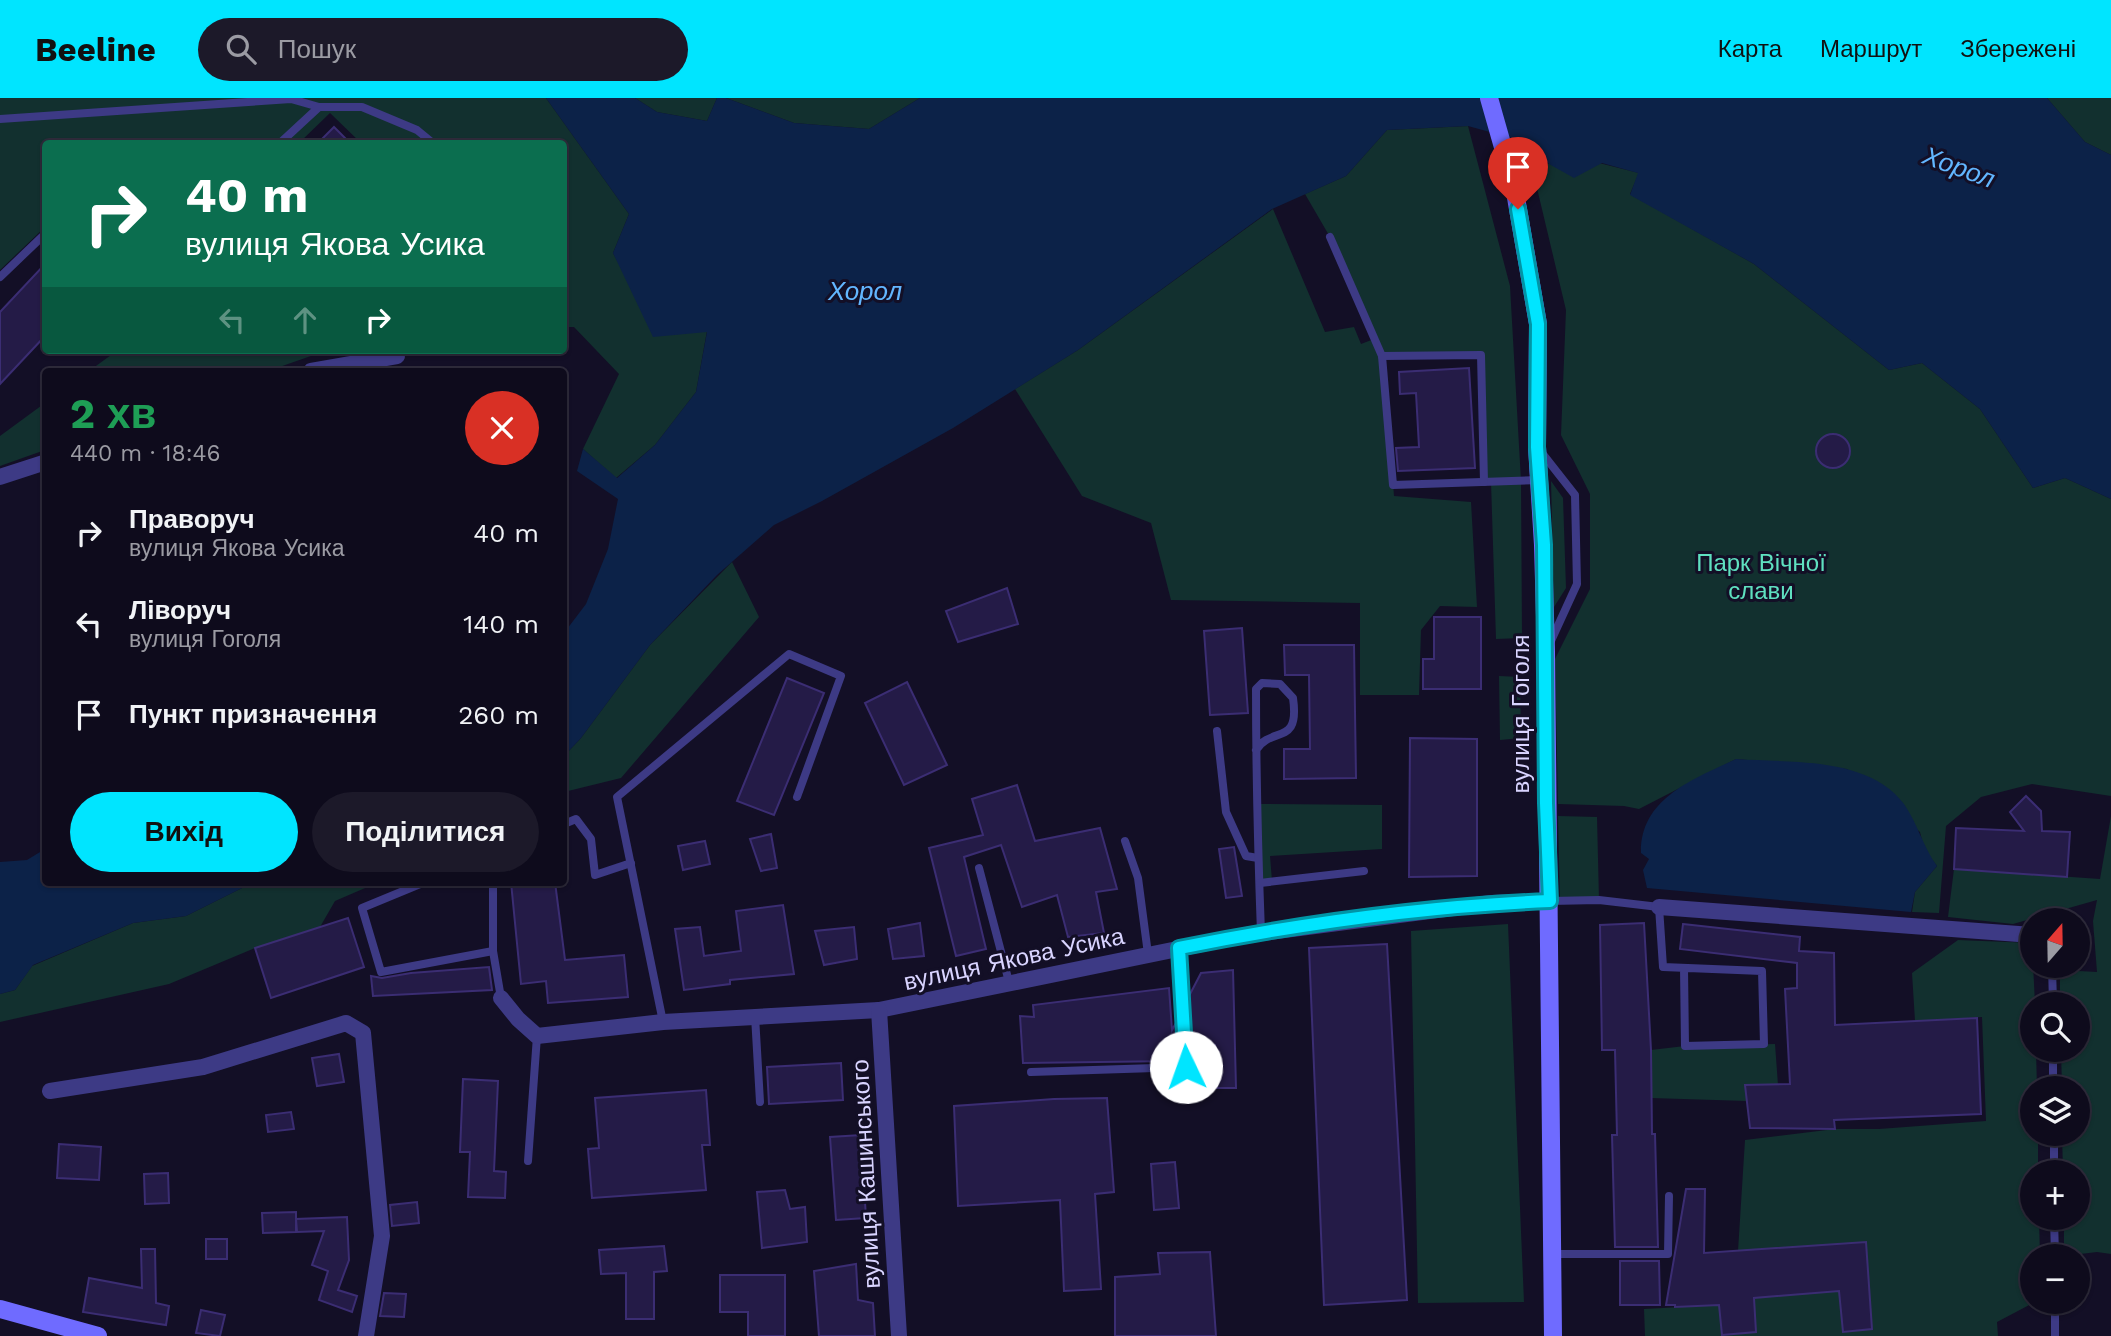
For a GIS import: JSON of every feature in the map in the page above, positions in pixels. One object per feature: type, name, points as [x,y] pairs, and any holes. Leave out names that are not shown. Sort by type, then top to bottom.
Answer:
[{"type":"street","name":"вулиця Гоголя","points":[[1489,98],[1514,186],[1538,324],[1537,447],[1546,652],[1546,803],[1550,901],[1553,1336]]},
{"type":"street","points":[[328,368],[397,356]]},
{"type":"street","points":[[0,477],[42,463]]},
{"type":"street","name":"вулиця Якова Усика","points":[[537,1036],[663,1022],[879,1010],[1261,933],[1491,903],[1550,901]]},
{"type":"street","points":[[1659,907],[2020,934]]},
{"type":"street","points":[[501,998],[518,1019],[537,1036]]},
{"type":"street","name":"вулиця Кашинського","points":[[879,1010],[899,1336]]},
{"type":"street","points":[[50,1091],[203,1067],[346,1023],[363,1033],[382,1236],[366,1336]]},
{"type":"street","points":[[0,1309],[98,1336]]},
{"type":"lane","points":[[0,120],[291,99],[318,107],[362,107],[416,130],[429,140]]},
{"type":"lane","points":[[283,140],[318,107]]},
{"type":"lane","points":[[0,277],[42,237]]},
{"type":"lane","points":[[1330,237],[1382,356],[1393,485],[1540,480]]},
{"type":"lane","points":[[1382,356],[1481,355],[1484,482]]},
{"type":"lane","points":[[1537,447],[1575,495],[1577,584],[1568,610],[1546,652]]},
{"type":"lane","points":[[663,1022],[617,797],[789,654],[841,676],[797,797]]},
{"type":"lane","points":[[1256,750],[1262,742],[1289,731],[1292,724],[1293,698],[1280,684],[1262,683],[1256,689],[1256,750],[1258,858],[1261,933]]},
{"type":"lane","points":[[1217,731],[1226,812],[1246,856],[1258,858]]},
{"type":"lane","points":[[567,823],[576,819],[591,839],[596,875],[631,863]]},
{"type":"lane","points":[[1125,841],[1138,878],[1148,954]]},
{"type":"lane","points":[[979,868],[1009,982]]},
{"type":"lane","points":[[1259,883],[1364,871]]},
{"type":"lane","points":[[415,886],[362,908],[381,972],[493,951]]},
{"type":"lane","points":[[493,886],[493,951],[501,998]]},
{"type":"lane","points":[[1550,901],[1598,900],[1659,907],[1663,967],[1762,971],[1764,1044],[1685,1046],[1685,968]]},
{"type":"lane","points":[[1031,1072],[1186,1067],[1179,948]]},
{"type":"lane","points":[[755,1016],[760,1102]]},
{"type":"lane","points":[[528,1161],[537,1036]]},
{"type":"lane","points":[[1551,1254],[1668,1254],[1669,1196]]},
{"type":"lane","points":[[2055,1314],[2055,1336]]},
{"type":"green space","points":[[0,98],[546,98],[629,214],[613,253],[630,284],[707,331],[696,392],[655,445],[616,478],[583,449],[619,374],[574,327],[567,327],[567,140],[358,140],[330,113],[302,140],[42,140],[42,230],[0,270]]},
{"type":"green space","points":[[635,98],[717,98],[707,121],[657,112]]},
{"type":"green space","points":[[726,98],[920,98],[869,129],[794,123]]},
{"type":"green space","points":[[2047,98],[2111,98],[2111,155],[2085,142]]},
{"type":"green space","points":[[1468,126],[1510,286],[1521,481],[1522,638],[1496,639],[1491,482],[1484,482],[1481,355],[1383,356],[1394,496],[1471,502],[1477,607],[1440,606],[1421,630],[1419,695],[1360,695],[1360,603],[1171,600],[1151,523],[1082,496],[1015,389],[1078,350],[1273,209],[1325,332],[1354,327],[1361,344],[1374,339],[1330,237],[1305,194],[1346,176],[1387,130]]},
{"type":"green space","name":"Парк Вічної слави","points":[[1526,142],[1548,164],[1599,163],[1639,173],[1630,194],[1754,264],[1889,370],[1922,363],[1980,409],[2033,488],[2065,478],[2111,499],[2111,796],[2032,784],[1981,797],[1946,826],[1939,913],[1912,912],[1915,892],[1937,866],[1924,849],[1920,832],[1847,769],[1736,759],[1639,809],[1558,804],[1555,659],[1590,589],[1590,494],[1561,435],[1566,310]]},
{"type":"green space","points":[[112,354],[317,354],[277,368],[93,368]]},
{"type":"green space","points":[[42,405],[42,451],[0,466],[0,436]]},
{"type":"green space","points":[[1551,481],[1563,498],[1566,588],[1554,607]]},
{"type":"green space","points":[[732,562],[759,617],[621,778],[567,791],[567,753],[650,645]]},
{"type":"green space","points":[[1499,676],[1520,677],[1521,738],[1500,740]]},
{"type":"green space","points":[[1257,804],[1382,805],[1382,849],[1270,856],[1272,881],[1260,883]]},
{"type":"green space","points":[[1558,816],[1597,817],[1599,900],[1560,901]]},
{"type":"green space","points":[[2111,816],[2111,1254],[2090,1253],[2090,1244],[2064,1244],[2064,1230],[2090,1230],[2090,1160],[2063,1160],[2062,1146],[2090,1146],[2090,1076],[2062,1076],[2061,1062],[2090,1062],[2090,992],[2060,992],[2060,978],[2090,978],[2090,972],[2097,972],[2093,921],[2097,900],[2069,908],[2020,908],[2020,922],[2013,924],[1948,917],[1954,869],[2100,879]]},
{"type":"green space","points":[[246,886],[370,886],[335,901],[320,927],[255,948],[169,984],[0,1022],[0,994],[15,990],[32,966],[133,923],[186,916]]},
{"type":"green space","points":[[1508,924],[1524,1302],[1418,1303],[1411,931]]},
{"type":"green space","points":[[1958,940],[2020,943],[2020,978],[2034,978],[2034,992],[2020,992],[2020,1062],[2036,1062],[2037,1076],[2020,1076],[2020,1146],[2038,1146],[2038,1160],[2020,1160],[2020,1230],[2039,1230],[2040,1244],[2020,1244],[2020,1310],[1997,1322],[1998,1336],[1645,1336],[1644,1309],[1719,1305],[1722,1335],[1756,1332],[1754,1298],[1839,1291],[1843,1331],[1872,1329],[1866,1242],[1738,1251],[1745,1140],[1835,1129],[1879,1129],[1986,1121],[1982,1017],[1915,1021],[1912,973]]},
{"type":"green space","points":[[1775,1044],[1778,1085],[1745,1086],[1747,1101],[1651,1098],[1627,1074],[1651,1050],[1685,1046]]},
{"type":"water","name":"Хорол","points":[[546,98],[635,98],[657,112],[707,121],[717,98],[726,98],[794,123],[869,129],[920,98],[2047,98],[2085,142],[2111,155],[2111,499],[2065,478],[2033,488],[1980,409],[1922,363],[1889,370],[1754,264],[1630,195],[1638,173],[1602,163],[1574,178],[1549,164],[1526,142],[1468,126],[1387,130],[1346,176],[1272,209],[1078,350],[953,428],[774,525],[717,575],[650,645],[567,753],[567,629],[586,604],[608,549],[618,499],[577,471],[583,449],[617,478],[655,445],[696,392],[707,332],[653,337],[613,253],[629,214]]},
{"type":"water","points":[[1736,759],[1827,765],[1870,777],[1889,788],[1909,812],[1937,866],[1915,892],[1911,912],[1647,888],[1643,870],[1649,859],[1641,853],[1643,834],[1650,818],[1672,793],[1703,774]]},
{"type":"water","points":[[42,851],[42,886],[246,886],[186,916],[133,923],[33,965],[15,990],[0,994],[0,862],[27,860]]},
{"type":"building","points":[[334,127],[347,140],[321,140]]},
{"type":"building","points":[[42,267],[42,339],[0,384],[0,312]]},
{"type":"building","points":[[1469,368],[1475,468],[1398,471],[1396,448],[1419,447],[1416,393],[1400,394],[1399,372]]},
{"type":"building","points":[[1833,434],[1845,439],[1850,451],[1845,463],[1833,468],[1821,463],[1816,451],[1821,439]]},
{"type":"building","points":[[1007,588],[1018,624],[958,642],[946,611]]},
{"type":"building","points":[[1434,617],[1481,617],[1481,689],[1423,689],[1423,659],[1434,659]]},
{"type":"building","points":[[1242,628],[1248,713],[1210,715],[1204,631]]},
{"type":"building","points":[[1284,645],[1354,645],[1356,778],[1284,779],[1284,749],[1310,749],[1309,675],[1285,675]]},
{"type":"building","points":[[787,678],[824,693],[774,815],[737,801]]},
{"type":"building","points":[[907,682],[947,765],[904,785],[865,703]]},
{"type":"building","points":[[1410,738],[1477,739],[1477,876],[1409,877]]},
{"type":"building","points":[[1017,785],[1035,841],[1100,828],[1117,889],[1096,892],[1104,933],[1068,937],[1057,895],[1022,907],[1001,845],[964,857],[986,949],[956,956],[929,848],[983,835],[972,799]]},
{"type":"building","points":[[2026,796],[2041,811],[2042,831],[2070,832],[2067,877],[1954,869],[1956,828],[2024,831],[2010,812]]},
{"type":"building","points":[[771,834],[777,868],[761,871],[750,839]]},
{"type":"building","points":[[705,841],[710,864],[683,870],[678,846]]},
{"type":"building","points":[[1234,847],[1242,896],[1226,898],[1219,849]]},
{"type":"building","points":[[511,886],[556,886],[565,960],[624,955],[628,997],[548,1003],[546,981],[521,984]]},
{"type":"building","points":[[783,905],[794,974],[730,980],[730,984],[684,990],[675,929],[700,927],[704,956],[741,951],[736,911]]},
{"type":"building","points":[[348,918],[364,967],[271,998],[255,948]]},
{"type":"building","points":[[920,923],[924,956],[893,959],[888,929]]},
{"type":"building","points":[[1644,923],[1658,1247],[1615,1247],[1612,1135],[1617,1135],[1615,1050],[1602,1050],[1600,925]]},
{"type":"building","points":[[1683,924],[1800,937],[1799,951],[1834,953],[1835,1025],[1977,1018],[1981,1114],[1834,1120],[1835,1129],[1750,1128],[1745,1085],[1790,1084],[1785,989],[1797,988],[1797,963],[1680,949]]},
{"type":"building","points":[[854,927],[857,959],[824,965],[815,931]]},
{"type":"building","points":[[1387,944],[1407,1300],[1324,1305],[1309,948]]},
{"type":"building","points":[[489,967],[492,990],[373,996],[371,976],[382,978]]},
{"type":"building","points":[[1233,970],[1236,1088],[1217,1088],[1215,1045],[1191,1044],[1188,998],[1201,973]]},
{"type":"building","points":[[1169,988],[1172,1030],[1177,1021],[1175,1061],[1023,1063],[1020,1016],[1034,1017],[1033,1005]]},
{"type":"building","points":[[339,1054],[344,1082],[317,1086],[312,1058]]},
{"type":"building","points":[[841,1063],[843,1100],[769,1104],[767,1067]]},
{"type":"building","points":[[463,1079],[498,1081],[494,1171],[506,1172],[505,1198],[468,1197],[470,1152],[460,1152]]},
{"type":"building","points":[[706,1090],[710,1145],[702,1145],[706,1190],[592,1198],[588,1149],[599,1148],[595,1098]]},
{"type":"building","points":[[1107,1098],[1114,1192],[1095,1194],[1101,1289],[1064,1291],[1060,1200],[958,1206],[954,1106]]},
{"type":"building","points":[[291,1112],[294,1129],[268,1132],[266,1115]]},
{"type":"building","points":[[861,1135],[866,1218],[836,1220],[830,1137]]},
{"type":"building","points":[[59,1144],[101,1147],[99,1180],[57,1178]]},
{"type":"building","points":[[1175,1162],[1179,1208],[1154,1210],[1151,1164]]},
{"type":"building","points":[[168,1173],[169,1203],[145,1204],[144,1174]]},
{"type":"building","points":[[1686,1189],[1705,1189],[1704,1253],[1866,1242],[1872,1329],[1843,1332],[1839,1291],[1754,1298],[1756,1332],[1722,1335],[1719,1305],[1666,1305]]},
{"type":"building","points":[[785,1190],[790,1209],[805,1207],[807,1242],[762,1248],[757,1192]]},
{"type":"building","points":[[417,1202],[419,1223],[392,1226],[390,1205]]},
{"type":"building","points":[[296,1212],[296,1232],[263,1233],[262,1213]]},
{"type":"building","points":[[347,1217],[349,1260],[338,1290],[357,1296],[352,1312],[319,1300],[328,1271],[312,1265],[324,1231],[297,1232],[296,1219]]},
{"type":"building","points":[[206,1239],[227,1239],[227,1259],[206,1259]]},
{"type":"building","points":[[664,1246],[667,1271],[654,1272],[654,1319],[626,1319],[626,1273],[601,1274],[599,1250]]},
{"type":"building","points":[[141,1249],[155,1249],[156,1303],[169,1306],[166,1325],[83,1312],[89,1278],[142,1288]]},
{"type":"building","points":[[1210,1252],[1216,1336],[1115,1336],[1115,1277],[1160,1274],[1158,1253]]},
{"type":"building","points":[[1620,1261],[1659,1261],[1660,1305],[1620,1305]]},
{"type":"building","points":[[856,1264],[858,1300],[873,1303],[875,1336],[819,1336],[814,1271]]},
{"type":"building","points":[[720,1275],[785,1275],[785,1336],[748,1336],[748,1312],[720,1312]]},
{"type":"building","points":[[384,1293],[406,1294],[404,1317],[380,1316]]},
{"type":"building","points":[[201,1310],[225,1315],[220,1336],[196,1333]]},
{"type":"route","points":[[1186,1067],[1179,948],[1246,935],[1491,903],[1550,901],[1546,803],[1544,545],[1537,447],[1538,324],[1518,209]]}]
